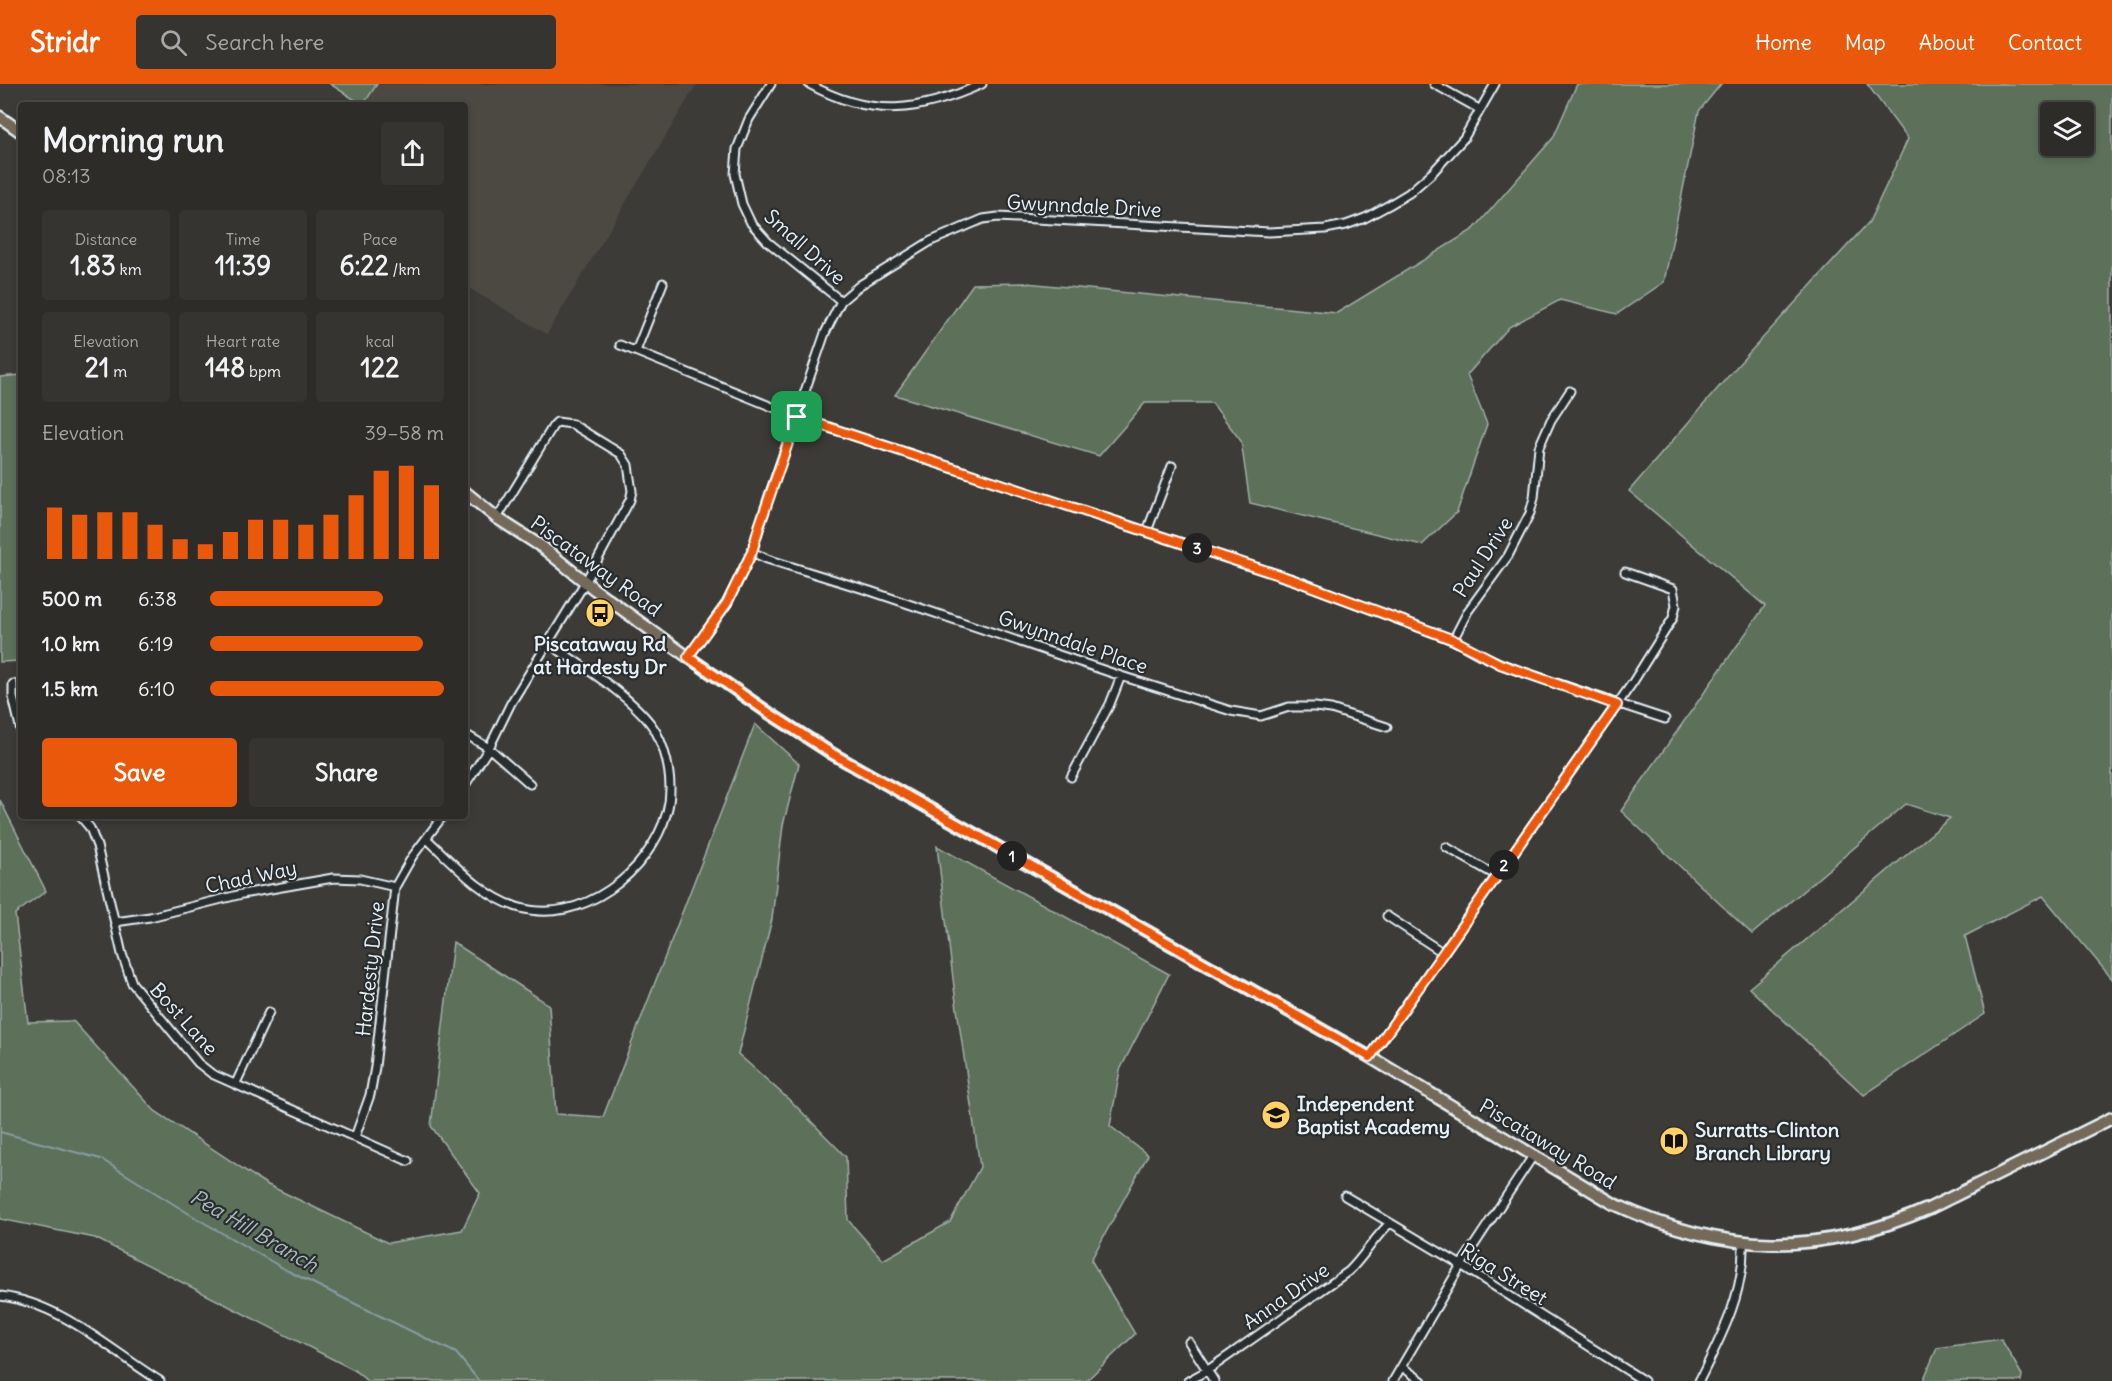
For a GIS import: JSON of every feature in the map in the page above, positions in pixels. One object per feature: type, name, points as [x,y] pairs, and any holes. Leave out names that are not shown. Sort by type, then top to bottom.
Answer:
[{"type":"main road","points":[[0,117],[18,130]]},
{"type":"main road","name":"Piscataway Road","points":[[468,494],[688,657],[831,753],[1370,1057],[1614,1204],[1653,1222],[1698,1235],[1763,1244],[1815,1241],[1871,1230],[1960,1194],[2112,1118]]},
{"type":"street","name":"Small Drive","points":[[771,84],[749,119],[737,149],[735,174],[742,204],[751,223],[768,242],[841,301]]},
{"type":"street","points":[[809,84],[857,103],[891,108],[904,108],[946,99],[982,84]]},
{"type":"street","points":[[1434,84],[1479,109]]},
{"type":"street","name":"Gwynndale Drive","points":[[688,657],[727,603],[752,552],[825,333],[841,301],[860,285],[930,241],[983,219],[1013,217],[1269,232],[1325,229],[1346,225],[1365,218],[1409,193],[1432,173],[1464,138],[1495,84]]},
{"type":"street","points":[[636,351],[663,283]]},
{"type":"street","points":[[620,345],[797,417],[1294,580],[1454,640],[1500,664],[1617,705],[1665,719]]},
{"type":"street","name":"Paul Drive","points":[[1454,640],[1468,611],[1508,556],[1530,513],[1541,441],[1570,390]]},
{"type":"street","points":[[468,780],[489,748],[511,703],[586,581],[630,500],[632,491],[628,465],[621,454],[572,424],[557,422],[543,441],[497,518]]},
{"type":"street","points":[[1147,531],[1172,466]]},
{"type":"street","name":"Gwynndale Place","points":[[752,552],[767,559],[870,591],[1196,701],[1261,716],[1288,707],[1331,709],[1387,727]]},
{"type":"street","points":[[1370,1057],[1639,674],[1673,618],[1677,605],[1673,589],[1625,572]]},
{"type":"street","points":[[427,839],[478,885],[492,894],[517,907],[545,912],[570,908],[603,895],[627,876],[654,842],[667,812],[669,784],[663,748],[655,731],[638,709],[548,643]]},
{"type":"street","points":[[1071,777],[1110,704],[1121,676]]},
{"type":"street","points":[[13,684],[13,697],[18,718]]},
{"type":"street","points":[[468,736],[489,748],[530,784]]},
{"type":"street","name":"Bost Lane","points":[[82,819],[90,828],[97,846],[126,969],[136,990],[205,1069],[408,1161]]},
{"type":"street","name":"Hardesty Drive","points":[[355,1137],[373,1084],[395,887],[412,858],[441,819]]},
{"type":"street","points":[[1446,847],[1497,876]]},
{"type":"street","name":"Chad Way","points":[[115,922],[150,917],[242,894],[333,878],[360,879],[395,887]]},
{"type":"street","points":[[1387,916],[1442,952]]},
{"type":"street","points":[[236,1083],[269,1012]]},
{"type":"street","points":[[1393,1381],[1461,1265],[1533,1156]]},
{"type":"street","name":"Riga Street","points":[[1345,1196],[1461,1265],[1644,1381]]},
{"type":"street","name":"Anna Drive","points":[[1188,1381],[1209,1370],[1349,1271],[1358,1262],[1374,1237],[1389,1223]]},
{"type":"street","points":[[1699,1381],[1733,1306],[1741,1274],[1743,1242]]},
{"type":"street","points":[[0,1296],[27,1301],[47,1309],[96,1338],[160,1381]]},
{"type":"street","points":[[1189,1342],[1214,1381]]},
{"type":"street","points":[[1402,1367],[1422,1381]]},
{"type":"shaded area","points":[[377,84],[697,84],[547,334],[468,288],[468,102],[366,102]]},
{"type":"green space","points":[[330,84],[377,84],[365,102],[358,102]]},
{"type":"green space","points":[[1577,84],[1721,84],[1699,111],[1664,282],[1617,314],[1560,300],[1509,327],[1467,375],[1487,424],[1457,512],[1422,545],[1250,503],[1241,441],[1212,403],[1145,403],[1099,456],[895,395],[973,284],[1026,283],[1337,313],[1474,229],[1553,138]]},
{"type":"green space","points":[[1867,84],[2112,84],[2112,979],[2043,896],[1965,936],[1985,1014],[1864,1095],[1749,988],[1950,818],[1906,804],[1752,934],[1621,811],[1765,606],[1629,491],[1738,365],[1869,222],[1908,139]]},
{"type":"green space","points":[[18,375],[18,661],[0,662],[0,377]]},
{"type":"green space","points":[[755,724],[799,764],[783,825],[772,919],[738,1054],[796,1106],[846,1157],[848,1220],[883,1260],[950,1222],[980,1167],[955,995],[937,846],[1169,974],[1120,1070],[1110,1126],[1148,1155],[1091,1260],[1135,1334],[1086,1381],[367,1381],[354,1370],[95,1238],[0,1219],[0,800],[46,891],[15,914],[28,1022],[73,1021],[155,1111],[266,1184],[388,1243],[462,1230],[480,1193],[431,1126],[453,942],[549,1005],[556,1114],[603,1117]]},
{"type":"green space","points":[[2001,1339],[2022,1375],[2021,1381],[1923,1381],[1937,1348]]},
{"type":"waterway","name":"Pea Hill Branch","points":[[0,1132],[101,1159],[196,1218],[288,1271],[456,1353],[479,1381]]},
{"type":"place","name":"Piscataway Rd at Hardesty Dr","points":[[600,613]]},
{"type":"place","name":"Independent Baptist Academy","points":[[1276,1115]]},
{"type":"place","name":"Surratts-Clinton Branch Library","points":[[1674,1141]]},
{"type":"route","points":[[797,417],[1294,580],[1454,640],[1500,664],[1617,705],[1370,1057],[831,753],[688,657],[727,603],[752,552],[797,417]]}]
